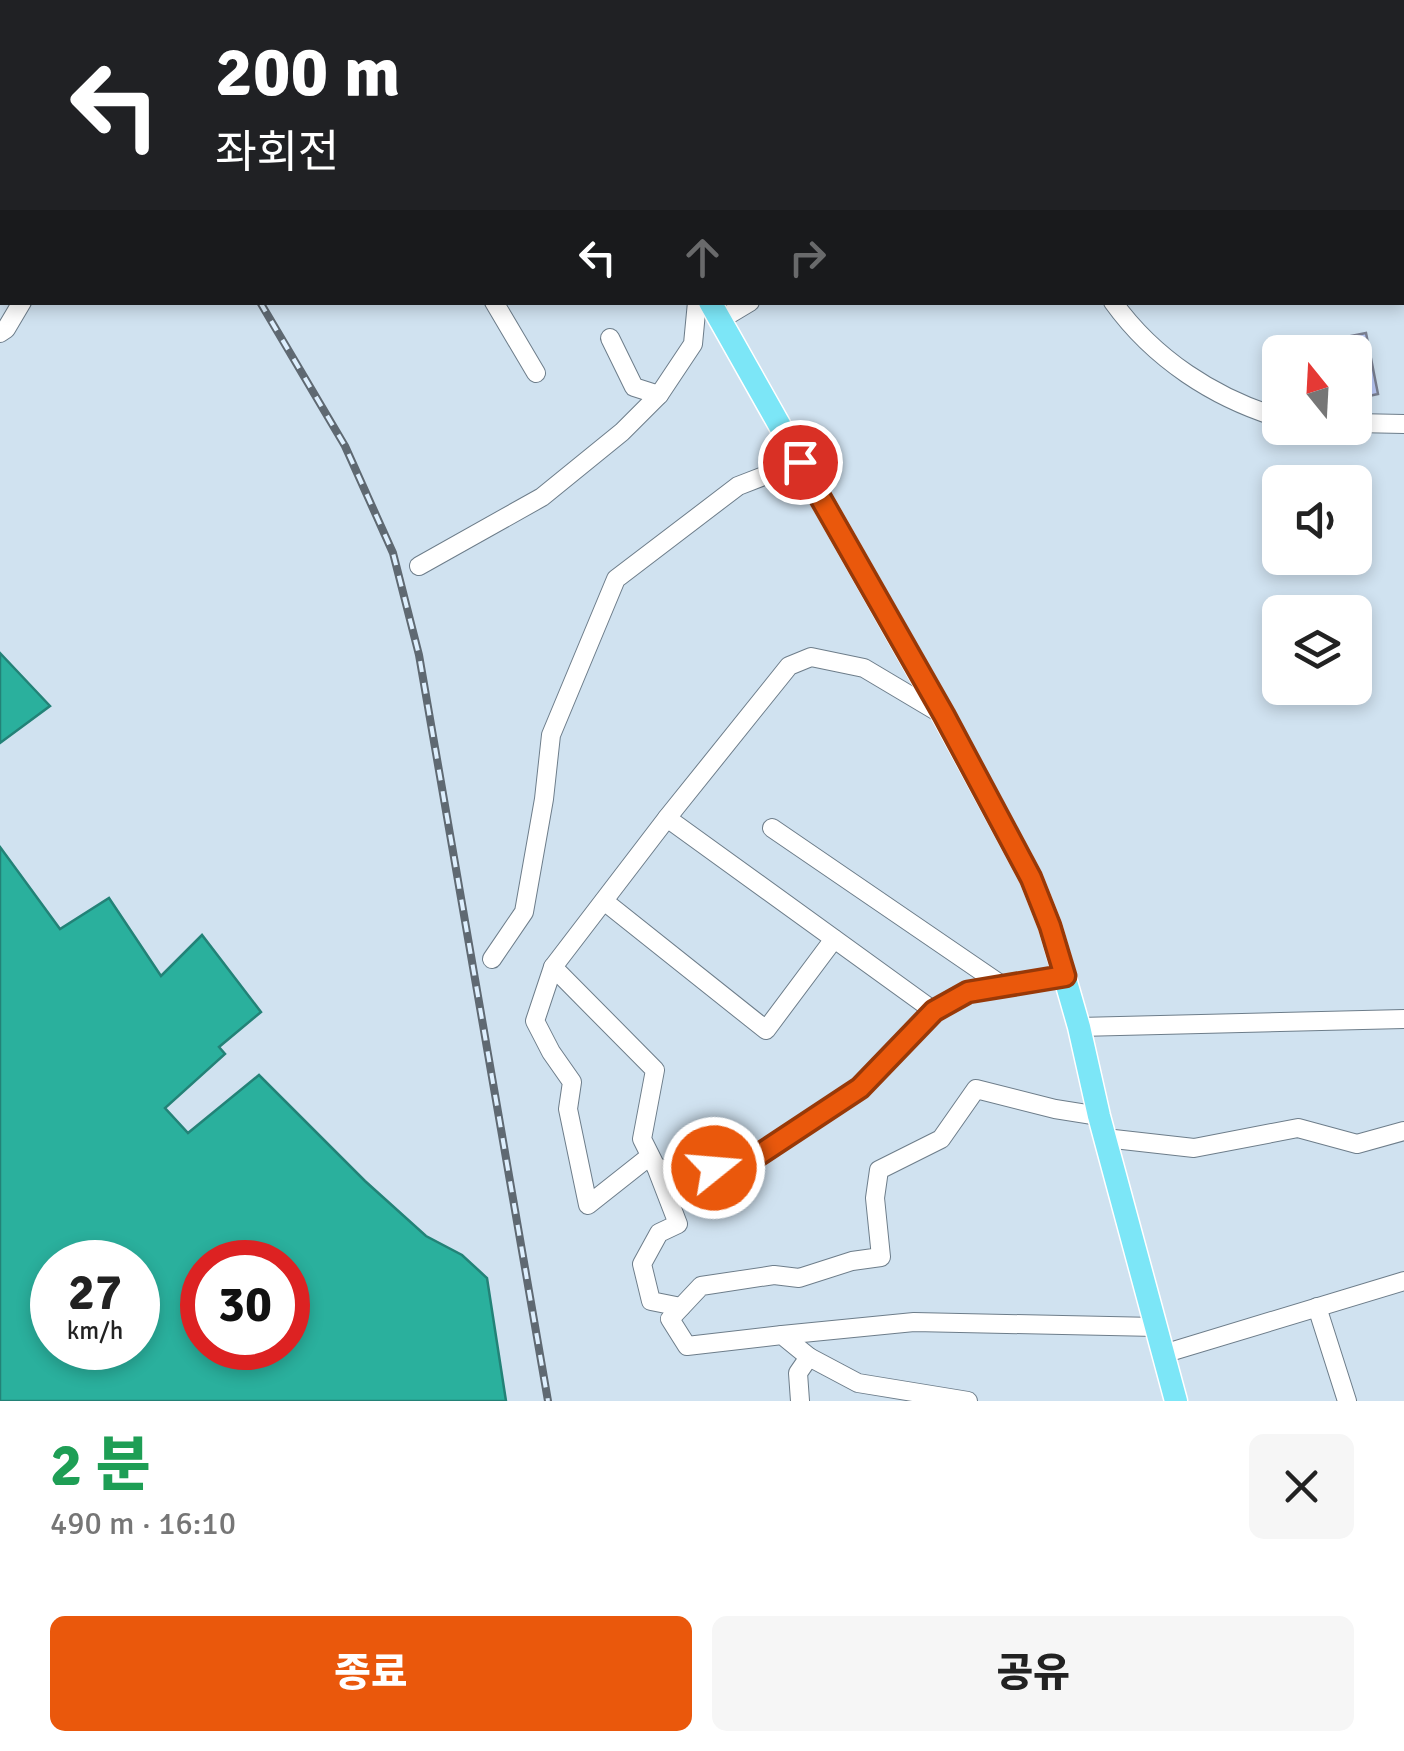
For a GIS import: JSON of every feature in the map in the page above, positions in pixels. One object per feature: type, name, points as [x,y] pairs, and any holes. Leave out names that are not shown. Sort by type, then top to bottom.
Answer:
[{"type":"main road","points":[[715,311],[944,715],[1031,878],[1065,976],[1176,1401]]},
{"type":"street","points":[[0,333],[20,305]]},
{"type":"street","points":[[496,305],[536,373]]},
{"type":"street","points":[[419,566],[542,496],[622,432],[659,395],[693,344],[697,305]]},
{"type":"street","points":[[1115,305],[1155,350],[1194,380],[1262,412]]},
{"type":"street","points":[[610,338],[634,387],[659,395]]},
{"type":"street","points":[[1372,423],[1404,424]]},
{"type":"street","points":[[492,959],[524,912],[551,735],[616,579],[738,486],[800,462]]},
{"type":"street","points":[[653,1162],[588,1205],[568,1109],[572,1082],[535,1021],[553,967],[790,666],[812,656],[864,668],[944,715]]},
{"type":"street","points":[[668,818],[934,1011]]},
{"type":"street","points":[[772,828],[1003,986]]},
{"type":"street","points":[[604,901],[766,1030],[834,938]]},
{"type":"street","points":[[553,967],[655,1070],[642,1139],[678,1224],[659,1233],[642,1264],[651,1301],[680,1307]]},
{"type":"street","points":[[653,1162],[680,1174],[748,1162],[860,1088],[934,1011],[968,992],[1065,976]]},
{"type":"street","points":[[1079,1027],[1404,1019]]},
{"type":"street","points":[[1156,1327],[914,1322],[686,1346],[670,1318],[701,1286],[774,1275],[799,1278],[852,1261],[881,1257],[875,1198],[879,1170],[941,1138],[976,1089],[1054,1108],[1102,1127],[1194,1148],[1298,1128],[1357,1144],[1404,1131]]},
{"type":"street","points":[[1163,1354],[1404,1281]]},
{"type":"street","points":[[1317,1308],[1346,1401]]},
{"type":"street","points":[[782,1335],[810,1357],[858,1383],[968,1401]]},
{"type":"street","points":[[800,1401],[798,1373],[810,1357]]},
{"type":"shaded area","points":[[0,653],[50,706],[0,743]]},
{"type":"shaded area","points":[[0,847],[60,929],[109,898],[161,976],[202,935],[261,1012],[219,1047],[225,1054],[165,1108],[188,1133],[259,1075],[426,1236],[462,1255],[487,1278],[506,1401],[0,1401]]},
{"type":"building","points":[[1372,364],[1378,394],[1372,395]]},
{"type":"railway","points":[[262,305],[345,446],[393,553],[419,655],[548,1401]]},
{"type":"route","points":[[714,1168],[748,1162],[860,1088],[934,1011],[968,992],[1065,976],[1031,878],[944,715],[800,462]]}]
